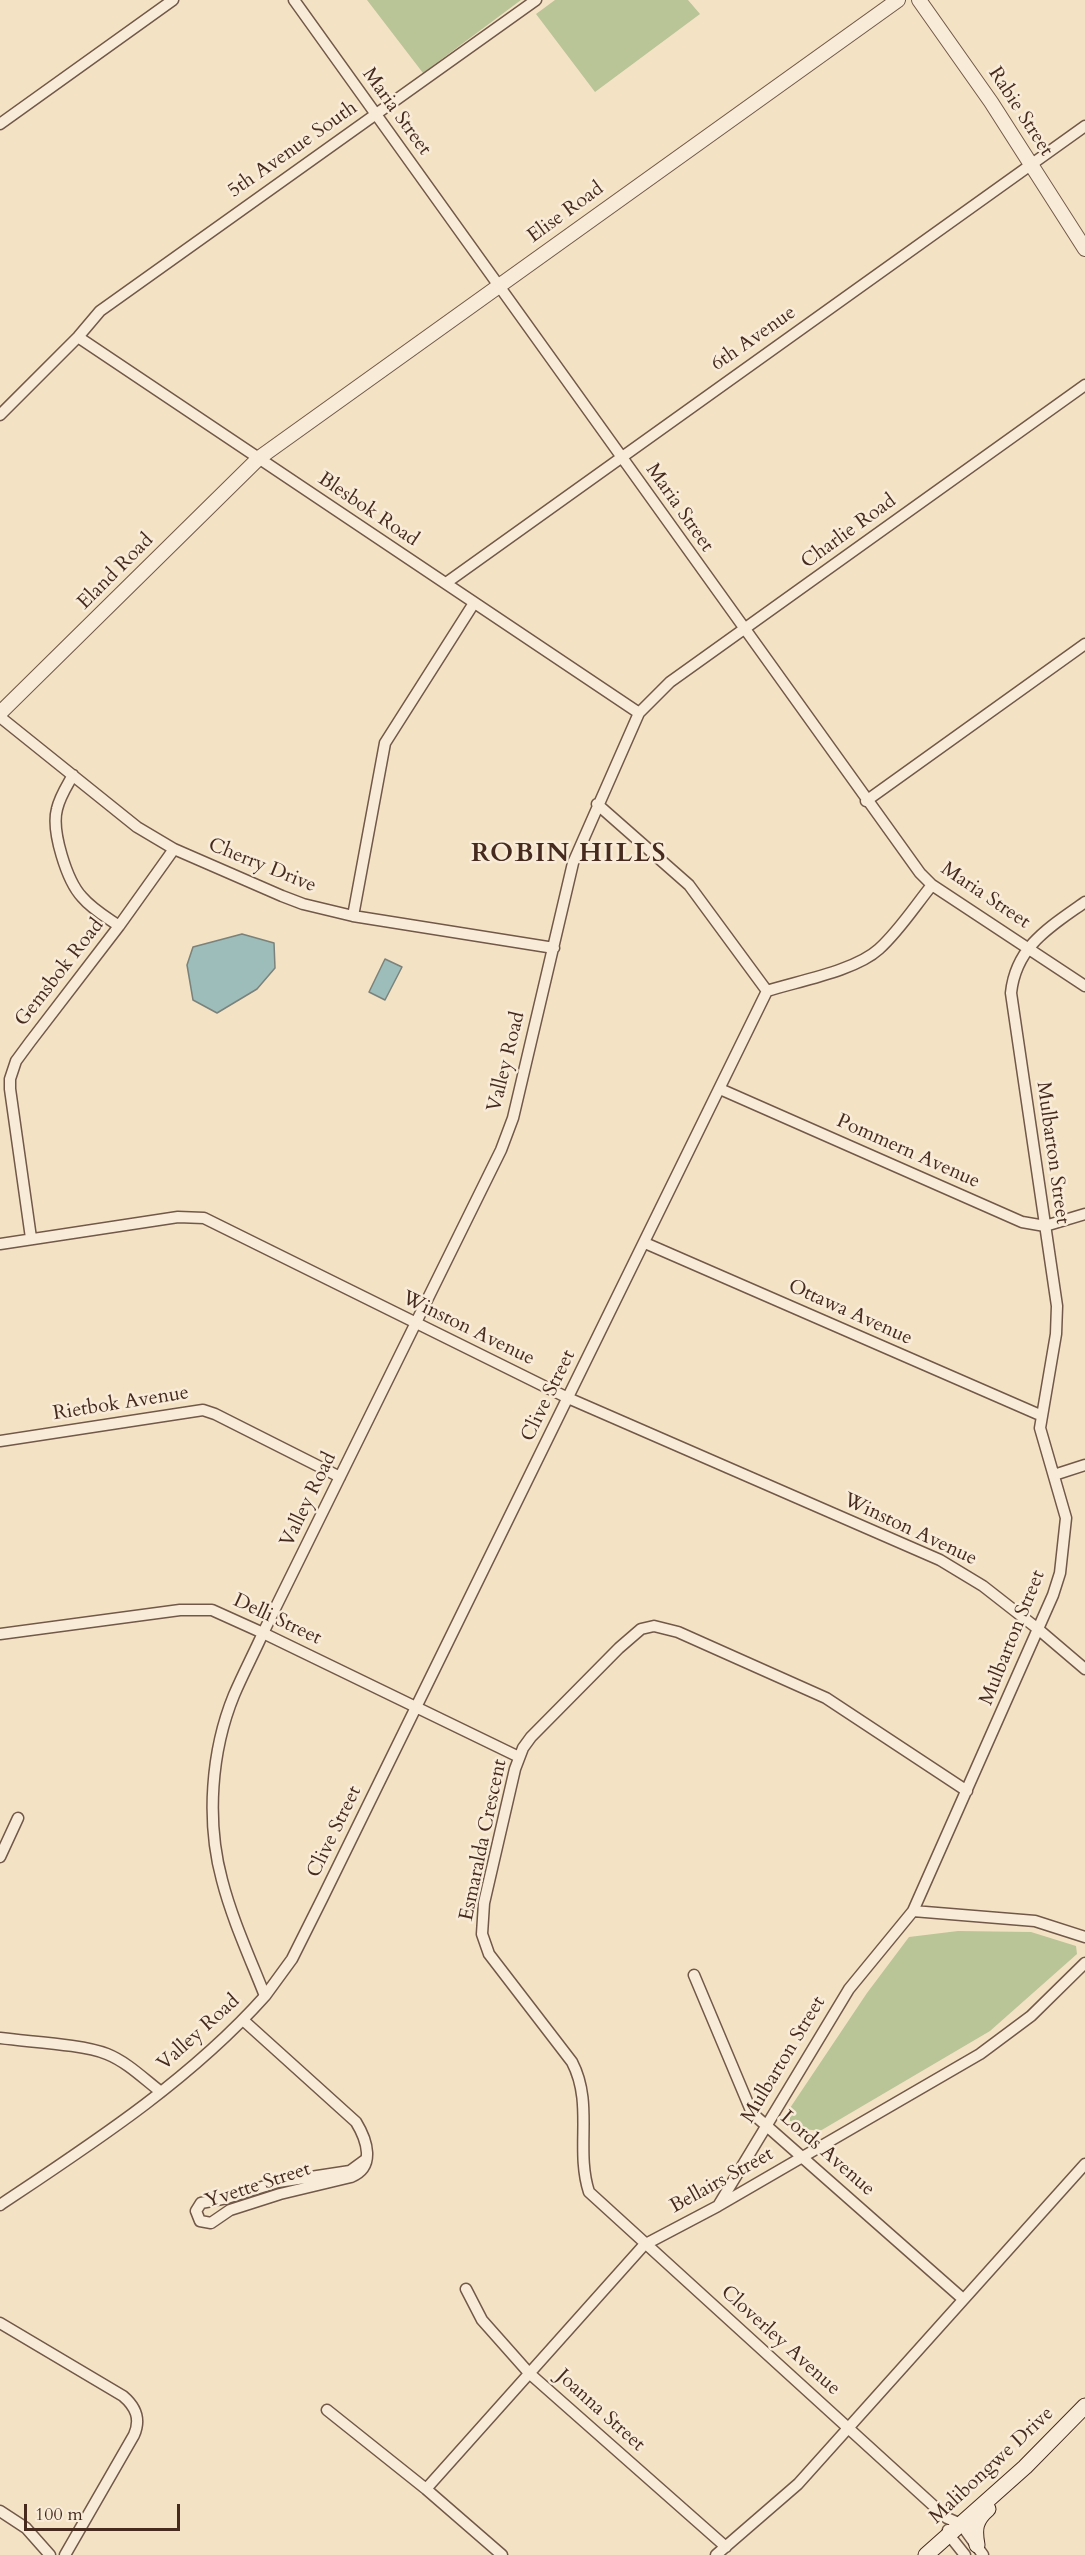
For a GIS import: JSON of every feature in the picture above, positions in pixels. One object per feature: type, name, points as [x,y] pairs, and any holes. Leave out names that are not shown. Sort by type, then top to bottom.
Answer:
[{"type":"main road","name":"Malibongwe Drive","points":[[926,2555],[949,2535],[954,2521],[1025,2467],[1085,2406]]},
{"type":"main road","points":[[975,2552],[977,2522],[1018,2481],[1025,2467]]},
{"type":"street","points":[[0,124],[173,0]]},
{"type":"street","name":"Maria Street","points":[[294,0],[866,801],[920,873],[932,885],[1085,986]]},
{"type":"street","name":"5th Avenue South","points":[[0,415],[78,337],[100,311],[536,0]]},
{"type":"street","name":"Elise Road","points":[[259,458],[898,0]]},
{"type":"street","name":"Rabie Street","points":[[919,0],[991,102],[1085,249]]},
{"type":"street","name":"6th Avenue","points":[[446,583],[1085,126]]},
{"type":"street","name":"Blesbok Road","points":[[78,337],[639,713]]},
{"type":"street","name":"Charlie Road","points":[[639,713],[670,682],[1085,385]]},
{"type":"street","name":"Eland Road","points":[[0,715],[259,458]]},
{"type":"street","points":[[353,916],[385,743],[474,603]]},
{"type":"street","points":[[866,801],[1085,644]]},
{"type":"street","name":"Valley Road","points":[[0,2205],[161,2092],[243,2020],[265,1996],[221,1878],[216,1849],[215,1770],[227,1715],[263,1633],[487,1182],[506,1138],[573,863],[639,713]]},
{"type":"street","name":"Cherry Drive","points":[[0,715],[130,822],[174,849],[303,904],[353,916],[554,948]]},
{"type":"street","points":[[74,775],[62,794],[56,810],[56,832],[61,849],[79,895],[119,926]]},
{"type":"street","points":[[597,804],[689,885],[767,991],[849,966],[871,956],[889,939],[932,885]]},
{"type":"street","name":"Gemsbok Road","points":[[31,1238],[10,1089],[12,1072],[30,1042],[119,926],[174,849]]},
{"type":"street","points":[[1027,947],[1085,902]]},
{"type":"street","name":"Mulbarton Street","points":[[718,2206],[849,1989],[913,1911],[968,1791],[1058,1581],[1066,1530],[1064,1506],[1041,1438],[1040,1415],[1058,1323],[1057,1306],[1011,993],[1027,947]]},
{"type":"street","name":"Clive Street","points":[[265,1996],[298,1948],[767,991]]},
{"type":"street","name":"Pommern Avenue","points":[[720,1089],[1022,1222],[1045,1226],[1085,1215]]},
{"type":"street","name":"Winston Avenue","points":[[0,1244],[197,1216],[568,1398],[940,1560],[967,1575],[1038,1629],[1085,1669]]},
{"type":"street","name":"Ottawa Avenue","points":[[645,1243],[1040,1415]]},
{"type":"street","name":"Rietbok Avenue","points":[[0,1441],[203,1410],[340,1477]]},
{"type":"street","points":[[1054,1475],[1085,1465]]},
{"type":"street","name":"Delli Street","points":[[0,1634],[195,1608],[220,1613],[519,1757]]},
{"type":"street","name":"Esmaralda Crescent","points":[[589,2192],[583,2159],[584,2098],[578,2072],[489,1954],[482,1934],[484,1903],[519,1757],[531,1737],[546,1721],[627,1640],[641,1629],[654,1626],[678,1632],[826,1698],[968,1791]]},
{"type":"street","points":[[0,1857],[18,1818]]},
{"type":"street","points":[[913,1911],[1035,1921],[1085,1937]]},
{"type":"street","name":"Bellairs Street","points":[[426,2489],[644,2245],[718,2206],[998,2042],[1039,2009],[1085,1963]]},
{"type":"street","name":"Lords Avenue","points":[[694,1975],[749,2108],[963,2299]]},
{"type":"street","points":[[243,2020],[356,2122],[364,2134],[368,2149],[365,2160]]},
{"type":"street","points":[[0,2038],[108,2054],[161,2092]]},
{"type":"street","name":"Yvette Street","points":[[365,2160],[364,2168],[358,2174],[280,2194],[230,2210],[211,2223],[203,2223],[196,2214],[198,2206],[204,2202],[227,2198],[278,2182],[350,2171],[365,2160]]},
{"type":"street","points":[[716,2555],[798,2484],[1085,2164]]},
{"type":"street","name":"Cloverley Avenue","points":[[589,2192],[644,2245],[954,2521],[975,2552]]},
{"type":"street","name":"Joanna Street","points":[[466,2289],[482,2320],[529,2373],[726,2547]]},
{"type":"street","points":[[0,2323],[123,2396],[134,2408],[138,2422],[134,2436],[65,2555]]},
{"type":"street","points":[[327,2410],[426,2489],[502,2555]]},
{"type":"street","points":[[0,2511],[26,2528],[50,2555]]},
{"type":"street","points":[[949,2535],[975,2552]]},
{"type":"green space","points":[[367,0],[521,0],[423,73]]},
{"type":"green space","points":[[555,0],[688,0],[700,14],[595,92],[536,14]]},
{"type":"green space","points":[[958,1931],[1031,1932],[1076,1946],[1077,1954],[990,2031],[820,2131],[804,2129],[790,2121],[790,2108],[867,1993],[909,1937]]},
{"type":"water","points":[[242,934],[274,943],[275,968],[257,989],[217,1013],[193,1000],[187,965],[193,947]]},
{"type":"water","points":[[385,959],[402,967],[385,1000],[369,992]]},
{"type":"district","name":"ROBIN HILLS","points":[[569,855]]}]
